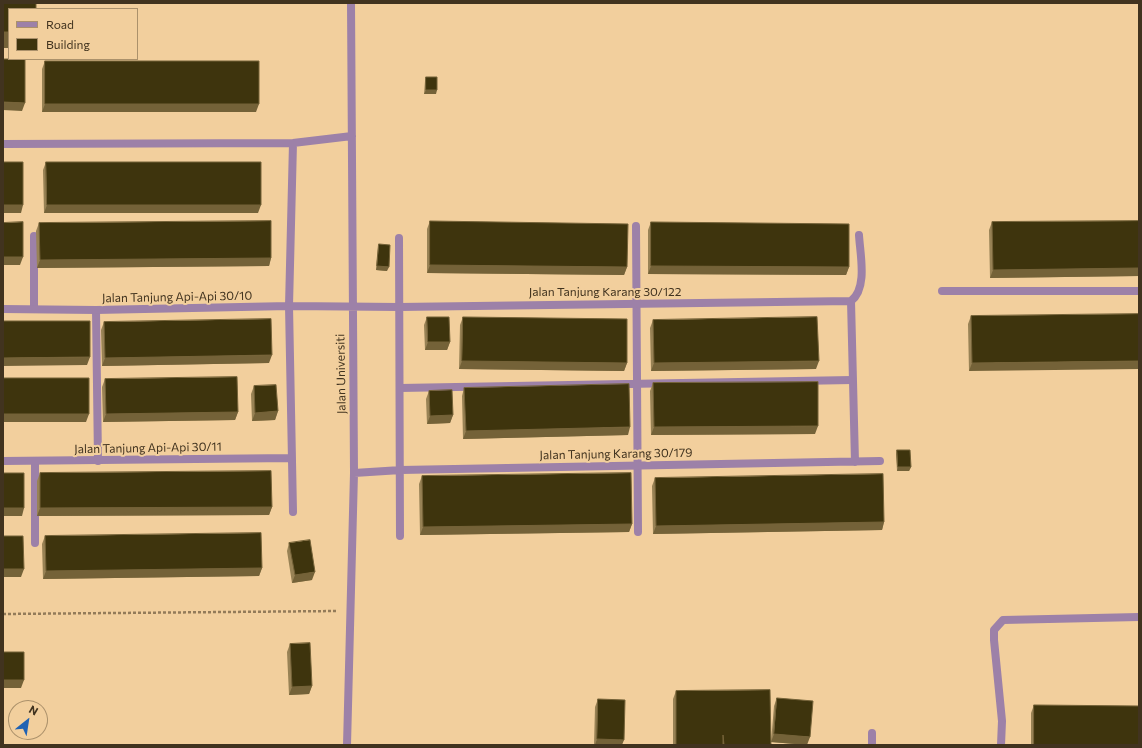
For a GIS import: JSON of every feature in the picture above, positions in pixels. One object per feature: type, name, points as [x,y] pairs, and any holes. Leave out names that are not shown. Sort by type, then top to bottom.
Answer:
[{"type":"street","name":"Jalan Universiti","points":[[347,745],[354,474],[351,3]]},
{"type":"street","points":[[3,144],[293,142],[352,136]]},
{"type":"street","points":[[293,142],[289,306],[293,512]]},
{"type":"street","points":[[636,226],[639,466],[638,532]]},
{"type":"street","points":[[855,462],[852,380],[854,299],[861,274],[859,235]]},
{"type":"street","points":[[34,236],[34,309]]},
{"type":"street","points":[[399,238],[401,470],[400,536]]},
{"type":"street","points":[[942,291],[1139,292]]},
{"type":"street","name":"Jalan Tanjung Karang 30/122","points":[[352,307],[636,304],[854,299]]},
{"type":"street","name":"Jalan Tanjung Api-Api 30/10","points":[[3,309],[96,310],[289,306],[352,307]]},
{"type":"street","points":[[96,310],[98,461]]},
{"type":"street","points":[[400,388],[638,382],[852,380]]},
{"type":"street","name":"Jalan Tanjung Api-Api 30/11","points":[[3,461],[292,458]]},
{"type":"street","points":[[35,461],[35,543]]},
{"type":"street","name":"Jalan Tanjung Karang 30/179","points":[[354,474],[401,470],[880,461]]},
{"type":"street","points":[[1001,745],[1002,721],[994,630],[1003,620],[1139,617]]},
{"type":"street","points":[[872,733],[872,745]]},
{"type":"path","points":[[3,614],[350,611]]},
{"type":"building","points":[[3,3],[36,3],[36,8],[8,8],[8,32],[3,32]]},
{"type":"building","points":[[3,59],[25,60],[25,103],[3,102]]},
{"type":"building","points":[[45,61],[259,61],[259,104],[45,104]]},
{"type":"building","points":[[426,77],[437,77],[437,90],[426,90]]},
{"type":"building","points":[[3,162],[23,162],[23,205],[3,205]]},
{"type":"building","points":[[46,162],[261,162],[261,205],[47,205]]},
{"type":"building","points":[[271,221],[271,258],[40,260],[39,223]]},
{"type":"building","points":[[430,221],[628,224],[627,267],[430,265]]},
{"type":"building","points":[[1139,221],[1139,268],[993,270],[992,222]]},
{"type":"building","points":[[23,222],[23,257],[3,257],[3,223]]},
{"type":"building","points":[[651,222],[849,224],[849,267],[651,266]]},
{"type":"building","points":[[379,244],[390,245],[389,267],[377,266]]},
{"type":"building","points":[[1139,314],[1139,361],[972,363],[971,316]]},
{"type":"building","points":[[427,317],[449,317],[450,342],[428,342]]},
{"type":"building","points":[[463,317],[627,319],[627,363],[462,361]]},
{"type":"building","points":[[817,317],[819,361],[654,363],[653,320]]},
{"type":"building","points":[[271,319],[272,355],[105,358],[104,322]]},
{"type":"building","points":[[3,321],[90,321],[90,357],[3,358]]},
{"type":"building","points":[[237,377],[238,412],[106,414],[105,379]]},
{"type":"building","points":[[3,378],[89,378],[89,414],[3,414]]},
{"type":"building","points":[[818,382],[818,426],[654,427],[653,383]]},
{"type":"building","points":[[629,384],[630,427],[466,431],[464,388]]},
{"type":"building","points":[[276,385],[278,411],[255,413],[254,386]]},
{"type":"building","points":[[452,390],[453,415],[430,416],[429,391]]},
{"type":"building","points":[[897,450],[910,450],[911,467],[898,467]]},
{"type":"building","points":[[271,471],[272,507],[40,508],[40,473]]},
{"type":"building","points":[[3,473],[24,473],[24,508],[3,508]]},
{"type":"building","points":[[631,473],[632,524],[423,527],[422,476]]},
{"type":"building","points":[[883,474],[884,522],[656,526],[655,478]]},
{"type":"building","points":[[261,533],[262,568],[46,571],[45,536]]},
{"type":"building","points":[[3,536],[23,536],[24,569],[3,569]]},
{"type":"building","points":[[310,540],[315,572],[295,575],[289,543]]},
{"type":"building","points":[[310,643],[312,686],[292,687],[290,644]]},
{"type":"building","points":[[3,652],[24,652],[24,680],[3,680]]},
{"type":"building","points":[[770,690],[771,745],[724,745],[723,735],[723,745],[676,745],[676,691]]},
{"type":"building","points":[[777,698],[813,701],[810,737],[774,734]]},
{"type":"building","points":[[598,699],[625,700],[624,740],[597,739]]},
{"type":"building","points":[[1034,705],[1139,706],[1139,745],[1034,745]]}]
